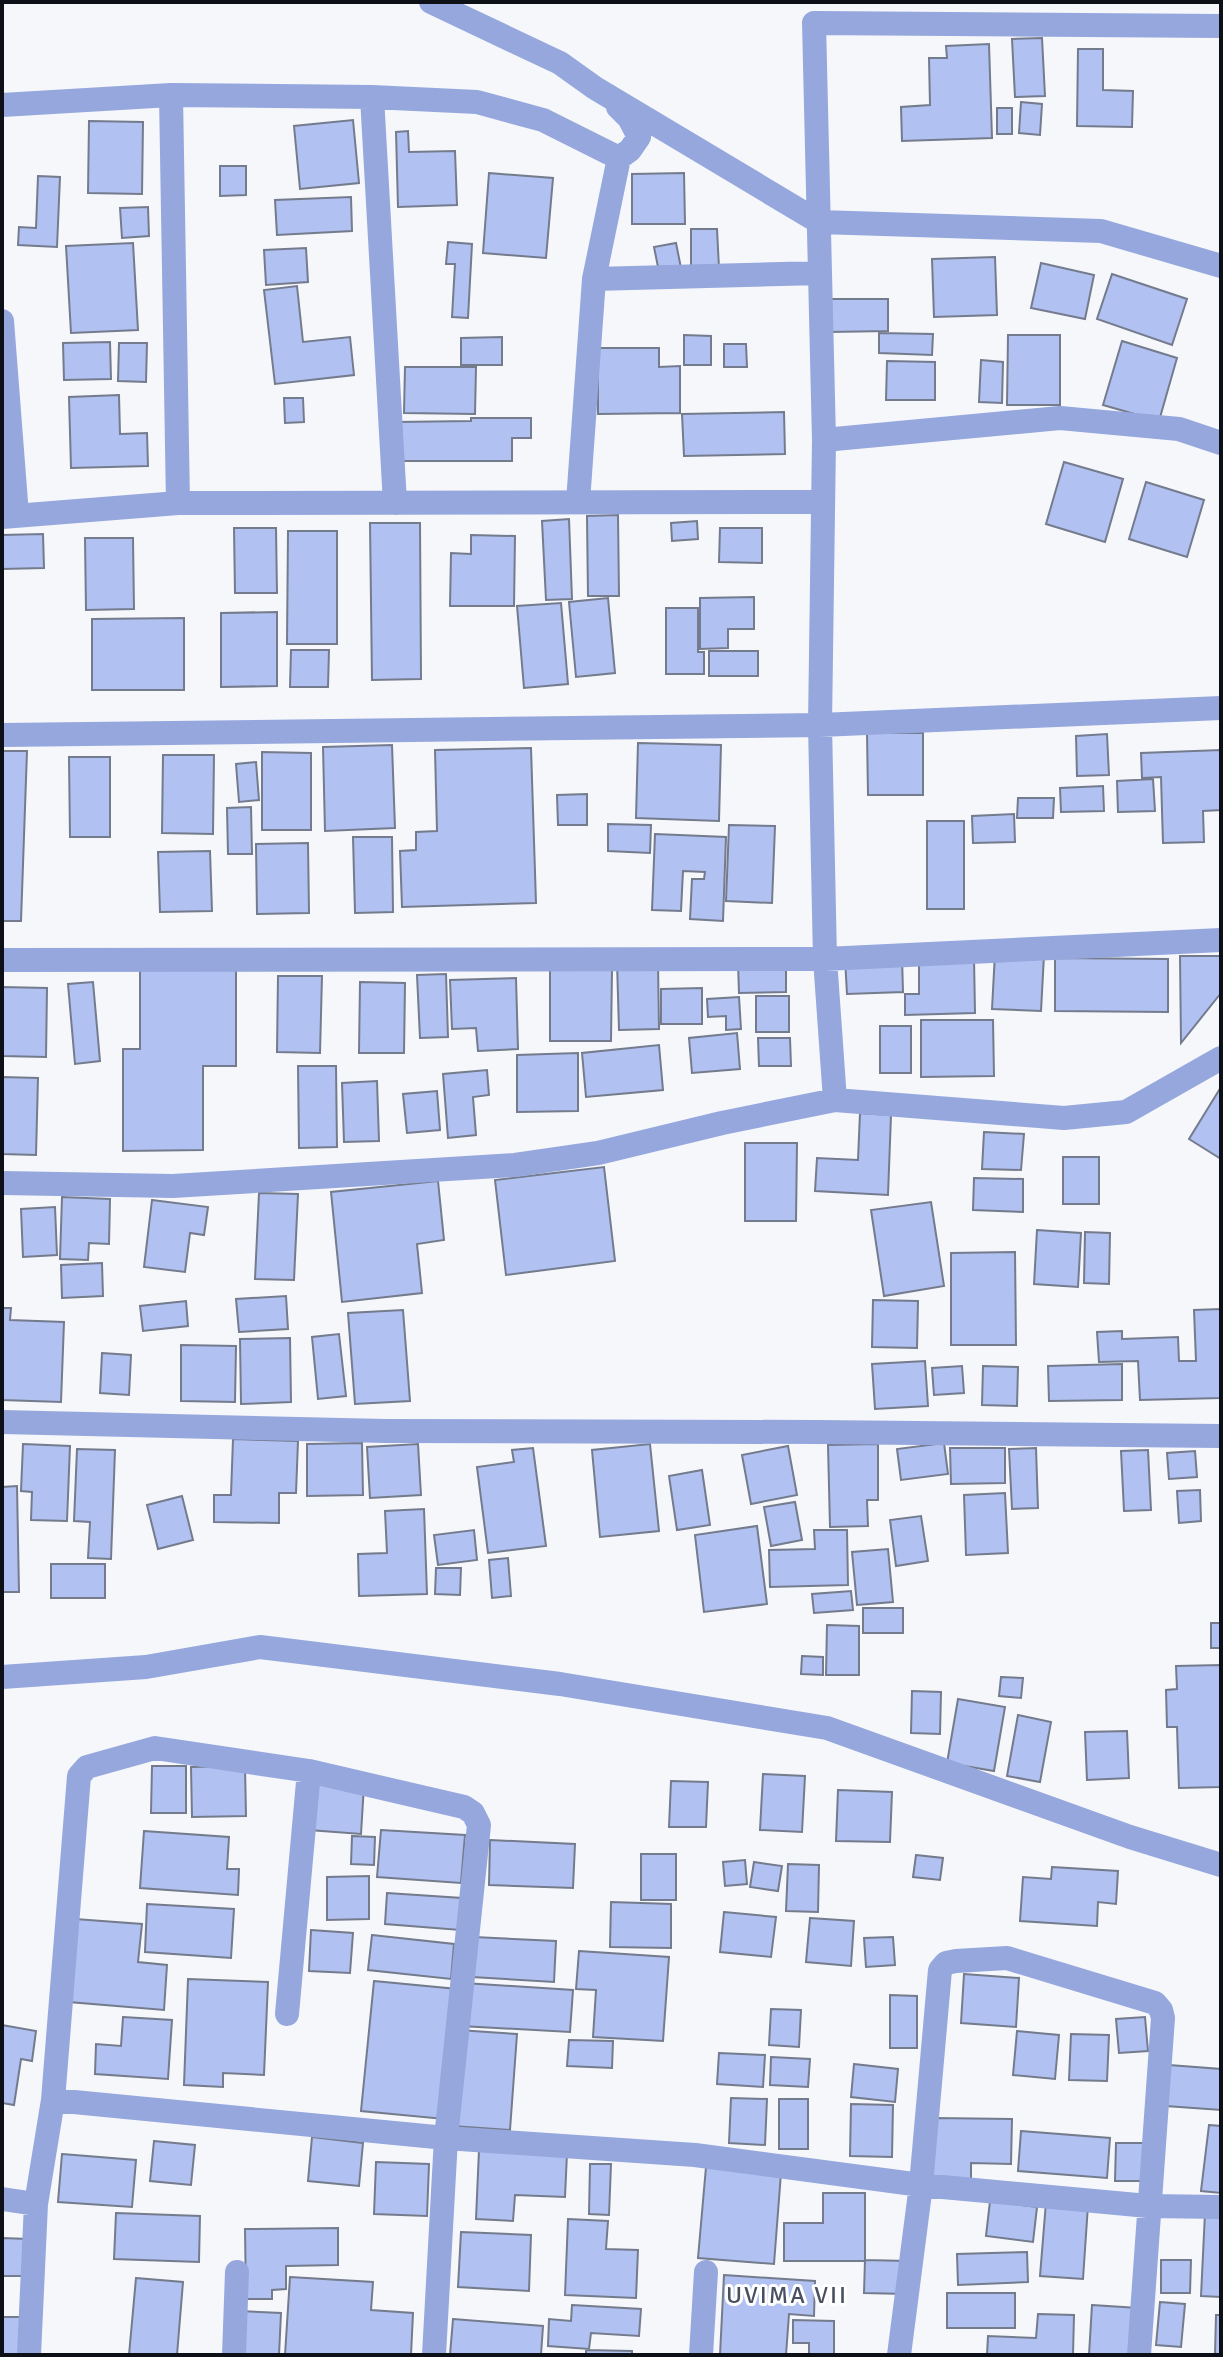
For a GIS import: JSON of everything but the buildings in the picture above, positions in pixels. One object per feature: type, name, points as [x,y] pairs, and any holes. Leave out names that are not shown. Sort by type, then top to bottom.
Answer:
[{"type":"street","points":[[431,2],[560,63],[595,88],[819,222],[1101,231],[1221,266]]},
{"type":"street","points":[[835,1100],[825,959],[820,725],[824,440],[814,12],[1221,26]]},
{"type":"street","points":[[578,502],[594,279],[619,158],[630,150],[639,137],[629,118],[595,88]]},
{"type":"street","points":[[2,105],[171,95],[372,97],[477,102],[543,120],[619,158]]},
{"type":"street","points":[[171,95],[178,503]]},
{"type":"street","points":[[372,97],[395,503]]},
{"type":"street","points":[[594,279],[819,273]]},
{"type":"street","points":[[2,321],[10,516],[178,503],[823,502]]},
{"type":"street","points":[[824,440],[1060,418],[1179,429],[1221,443]]},
{"type":"street","points":[[2,735],[820,725],[1221,708]]},
{"type":"street","points":[[2,960],[825,959],[1221,940]]},
{"type":"street","points":[[2,1183],[173,1186],[515,1165],[598,1153],[835,1100],[1064,1118],[1126,1112],[1221,1058]]},
{"type":"street","points":[[2,1422],[402,1431],[1221,1436]]},
{"type":"street","points":[[2,1677],[146,1667],[260,1647],[560,1684],[827,1728],[1130,1837],[1221,1865]]},
{"type":"street","points":[[29,2355],[36,2204],[53,2100],[79,1776],[87,1767],[155,1748],[309,1771],[464,1807],[473,1813],[479,1825],[446,2138],[434,2355]]},
{"type":"street","points":[[287,2014],[309,1771]]},
{"type":"street","points":[[899,2355],[921,2185],[940,1970],[946,1963],[956,1961],[1007,1958],[1155,2003],[1161,2010],[1163,2018],[1139,2355]]},
{"type":"street","points":[[53,2100],[446,2138],[695,2155],[921,2185],[1148,2206],[1221,2207]]},
{"type":"street","points":[[2,2199],[36,2204]]},
{"type":"street","points":[[234,2355],[237,2272]]},
{"type":"street","points":[[701,2355],[706,2272]]},
{"type":"district","name":"UVIMA VII","points":[[787,2295]]}]
